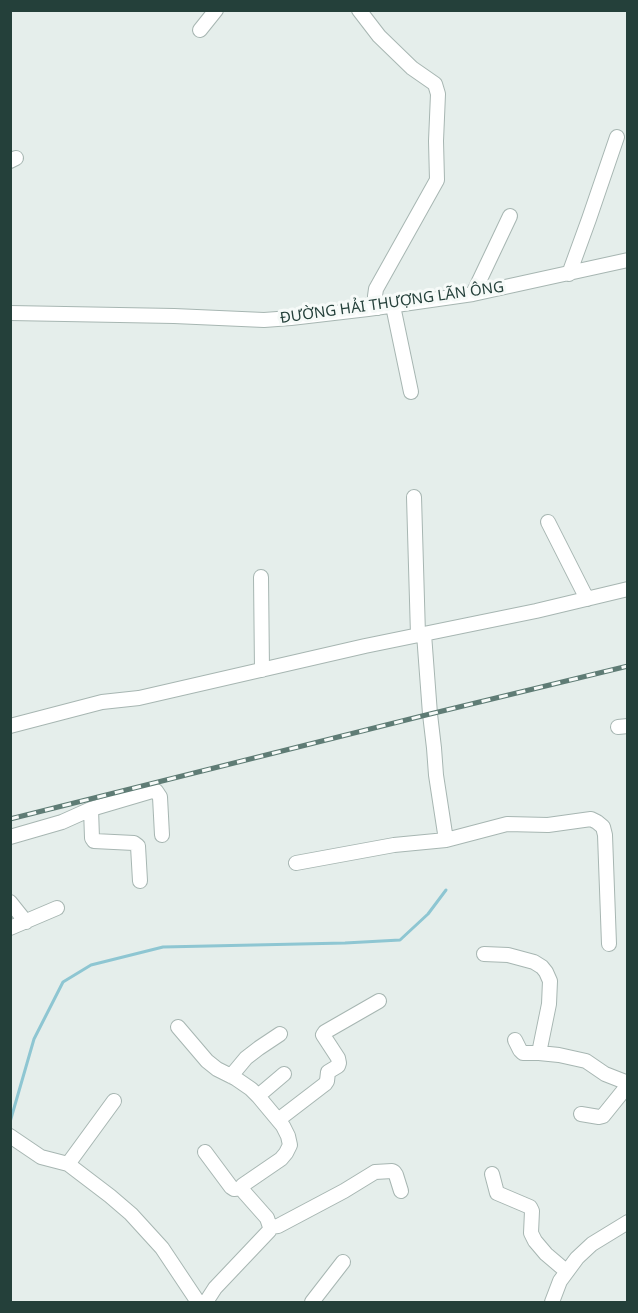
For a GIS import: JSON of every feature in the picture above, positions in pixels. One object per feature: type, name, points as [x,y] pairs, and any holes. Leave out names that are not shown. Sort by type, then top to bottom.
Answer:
[{"type":"street","points":[[200,30],[216,10]]},
{"type":"street","points":[[359,10],[379,36],[412,68],[435,84],[438,94],[437,180],[376,289],[378,308]]},
{"type":"street","points":[[569,274],[617,137]]},
{"type":"street","points":[[473,294],[510,216]]},
{"type":"street","name":"ĐƯỜNG HẢI THƯỢNG LÃN ÔNG","points":[[10,313],[270,320],[378,308],[473,294],[627,261]]},
{"type":"street","points":[[393,306],[411,392]]},
{"type":"street","points":[[414,497],[421,635],[436,775],[446,840]]},
{"type":"street","points":[[548,522],[587,599]]},
{"type":"street","points":[[261,577],[262,670]]},
{"type":"street","points":[[10,726],[102,702],[139,698],[627,589]]},
{"type":"street","points":[[10,837],[152,791],[156,791],[160,797],[162,835]]},
{"type":"street","points":[[91,809],[94,841],[138,846],[140,880]]},
{"type":"street","points":[[296,863],[394,845],[446,840],[507,824],[548,825],[591,819],[603,827],[605,835],[609,944]]},
{"type":"street","points":[[10,902],[26,922]]},
{"type":"street","points":[[10,928],[57,908]]},
{"type":"street","points":[[484,954],[508,955],[534,962],[546,972],[550,981],[549,1004],[539,1053]]},
{"type":"street","points":[[278,1120],[325,1084],[328,1072],[338,1066],[338,1058],[323,1035],[325,1032],[380,1001]]},
{"type":"street","points":[[178,1027],[207,1061],[251,1089],[258,1096],[278,1120],[288,1136],[290,1145],[281,1159],[245,1183],[243,1188],[267,1218],[269,1231],[215,1288],[206,1302]]},
{"type":"street","points":[[231,1076],[246,1058],[280,1034]]},
{"type":"street","points":[[515,1040],[523,1053],[559,1055],[586,1061],[605,1074],[627,1084],[603,1116],[581,1114]]},
{"type":"street","points":[[258,1096],[284,1074]]},
{"type":"street","points":[[68,1164],[114,1101]]},
{"type":"street","points":[[10,1136],[41,1157],[68,1164],[131,1214],[162,1248],[198,1302]]},
{"type":"street","points":[[205,1152],[231,1187],[243,1188]]},
{"type":"street","points":[[270,1227],[278,1226],[344,1191],[371,1173],[394,1172],[401,1191]]},
{"type":"street","points":[[492,1173],[497,1193],[530,1207],[532,1211],[531,1233],[535,1241],[566,1271]]},
{"type":"street","points":[[552,1302],[560,1281],[577,1258],[592,1244],[627,1222]]},
{"type":"street","points":[[312,1302],[343,1262]]},
{"type":"waterway","points":[[10,1122],[34,1039],[63,982],[91,965],[163,947],[400,940],[428,914],[446,890]]},
{"type":"railway","points":[[10,819],[628,666]]}]
